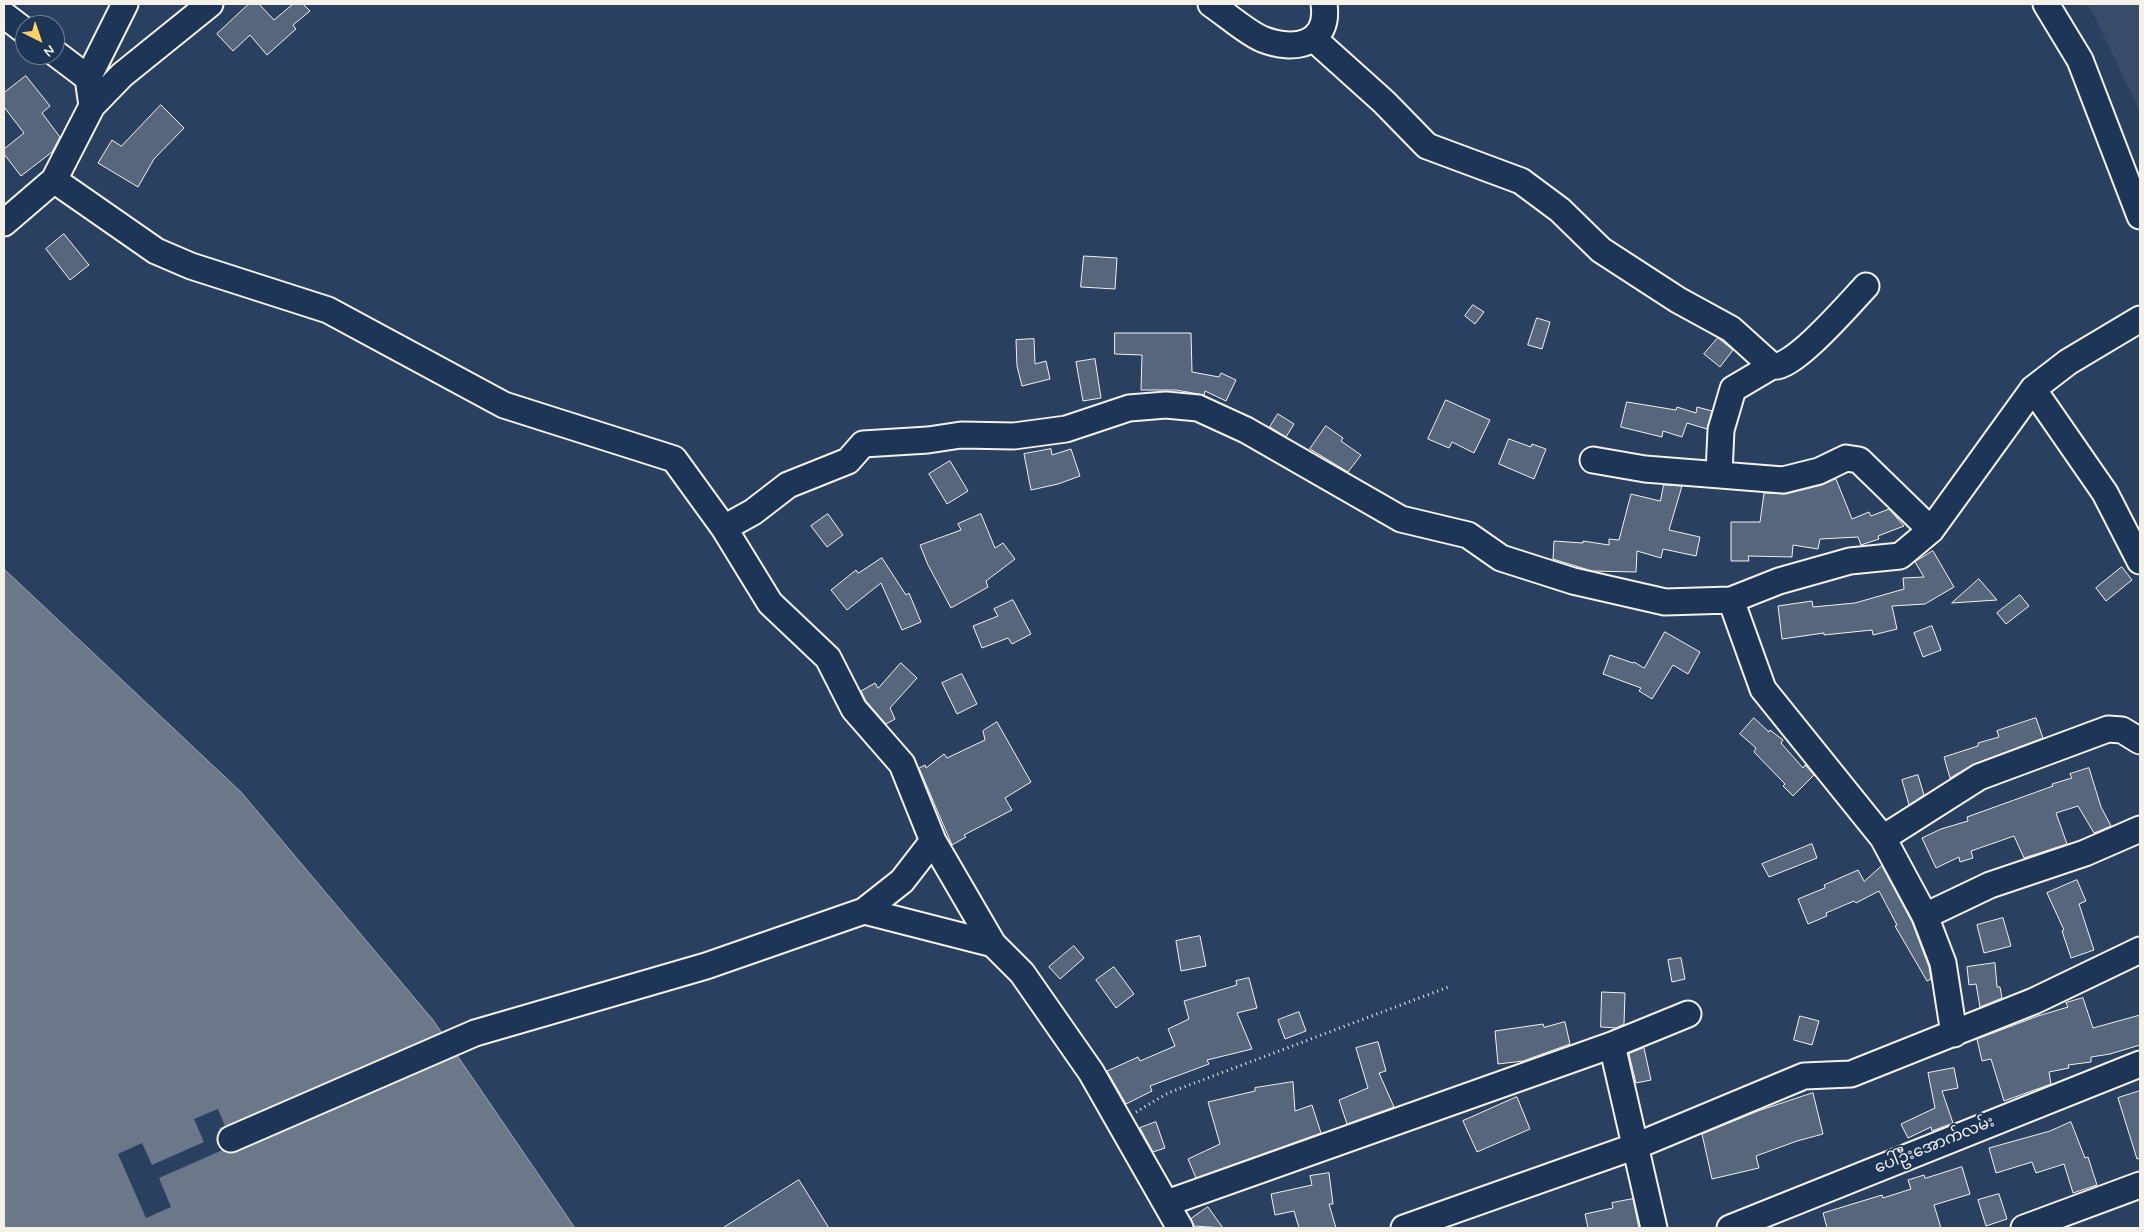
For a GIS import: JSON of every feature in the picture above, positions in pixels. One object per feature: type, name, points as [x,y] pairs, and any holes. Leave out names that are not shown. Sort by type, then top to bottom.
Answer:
[{"type":"street","points":[[92,106],[88,78],[125,4]]},
{"type":"street","points":[[4,224],[54,180],[92,106],[122,75],[210,4]]},
{"type":"street","points":[[1211,4],[1262,39],[1303,45],[1314,39],[1325,20],[1324,4]]},
{"type":"street","points":[[2046,4],[2080,60],[2140,216]]},
{"type":"street","points":[[4,15],[15,23]]},
{"type":"street","points":[[1314,39],[1384,102],[1427,146],[1521,181],[1560,210],[1601,250],[1678,300],[1731,329],[1772,366]]},
{"type":"street","points":[[65,61],[88,78]]},
{"type":"street","points":[[54,180],[156,251],[191,266],[328,310],[504,405],[674,460],[724,528],[770,603],[828,658],[854,710],[902,764],[934,842],[993,944],[1022,973],[1091,1072],[1180,1228]]},
{"type":"street","points":[[1719,474],[1721,430],[1733,389],[1772,366],[1783,366],[1803,352],[1866,286]]},
{"type":"street","points":[[724,528],[753,512],[788,485],[848,461],[863,444],[928,440],[961,434],[1014,436],[1066,429],[1129,408],[1166,405],[1198,408],[1246,430],[1401,519],[1468,535],[1501,558],[1573,581],[1666,602],[1731,600],[1779,581],[1850,561],[1900,556],[1931,530],[2033,390],[2068,362],[2140,319]]},
{"type":"street","points":[[2033,390],[2105,493],[2140,561]]},
{"type":"street","points":[[1593,460],[1645,469],[1783,480],[1819,471],[1846,458],[1859,460],[1931,530]]},
{"type":"street","points":[[1731,600],[1763,689],[1883,838],[1925,916],[1944,963],[1954,1034]]},
{"type":"street","points":[[1883,838],[1978,776],[2108,729],[2122,730],[2140,741]]},
{"type":"street","points":[[1925,916],[1990,885],[2085,853],[2140,829]]},
{"type":"street","points":[[231,1139],[474,1033],[706,966],[864,911],[902,881],[934,842]]},
{"type":"street","points":[[864,911],[993,944]]},
{"type":"street","points":[[1404,1228],[1636,1146],[1804,1076],[1851,1074],[2034,1001],[2140,950]]},
{"type":"street","points":[[1167,1203],[1612,1045],[1688,1014]]},
{"type":"street","points":[[1612,1045],[1654,1228]]},
{"type":"street","name":"ပေါ်ဦးအောက်လမ်း","points":[[1730,1228],[2140,1064]]},
{"type":"street","points":[[2024,1228],[2140,1185]]},
{"type":"path","points":[[1121,1122],[1168,1093],[1450,986]]},
{"type":"shaded area","points":[[2086,4],[2140,4],[2140,112],[2094,15]]},
{"type":"shaded area","points":[[4,569],[241,792],[433,1020],[575,1228],[4,1228]]},
{"type":"pier","points":[[218,1109],[225,1126],[219,1128],[221,1133],[234,1145],[159,1178],[171,1207],[146,1218],[118,1154],[142,1143],[152,1165],[204,1142],[194,1119]]},
{"type":"building","points":[[249,4],[259,4],[274,20],[293,4],[303,4],[310,11],[293,25],[296,29],[267,55],[250,35],[233,51],[217,34]]},
{"type":"building","points":[[26,76],[50,106],[42,113],[60,137],[52,152],[21,176],[4,154],[4,149],[24,133],[4,107],[4,93]]},
{"type":"building","points":[[161,105],[184,128],[154,159],[138,187],[98,163],[112,140],[121,146]]},
{"type":"building","points":[[64,234],[89,265],[70,280],[46,249]]},
{"type":"building","points":[[1084,256],[1117,258],[1115,289],[1081,287]]},
{"type":"building","points":[[1473,305],[1484,312],[1475,324],[1465,316]]},
{"type":"building","points":[[1537,318],[1550,322],[1542,349],[1528,345]]},
{"type":"building","points":[[1115,333],[1191,333],[1192,372],[1219,377],[1221,373],[1236,380],[1226,401],[1205,391],[1204,395],[1176,390],[1141,390],[1142,355],[1115,354]]},
{"type":"building","points":[[1718,338],[1733,350],[1720,367],[1704,354]]},
{"type":"building","points":[[1034,339],[1035,364],[1046,361],[1050,379],[1022,386],[1017,366],[1016,340]]},
{"type":"building","points":[[1095,359],[1101,398],[1083,401],[1076,362]]},
{"type":"building","points":[[1446,400],[1490,420],[1474,453],[1452,442],[1449,448],[1428,439]]},
{"type":"building","points":[[1627,402],[1676,410],[1677,407],[1696,413],[1697,407],[1712,411],[1707,429],[1687,423],[1682,437],[1663,431],[1662,437],[1621,427]]},
{"type":"building","points":[[1278,414],[1294,424],[1286,437],[1270,427]]},
{"type":"building","points":[[1326,426],[1343,438],[1341,441],[1361,455],[1348,472],[1310,449]]},
{"type":"building","points":[[1509,439],[1531,447],[1532,444],[1546,449],[1534,479],[1499,464]]},
{"type":"building","points":[[1051,449],[1052,455],[1071,449],[1080,476],[1058,484],[1031,490],[1024,454]]},
{"type":"building","points":[[950,461],[968,491],[947,504],[929,474]]},
{"type":"building","points":[[1836,479],[1852,519],[1869,512],[1871,516],[1889,509],[1904,526],[1878,536],[1879,539],[1861,545],[1858,537],[1820,539],[1818,549],[1793,545],[1792,557],[1748,556],[1749,561],[1731,561],[1731,522],[1760,522],[1764,493],[1786,494],[1822,485]]},
{"type":"building","points":[[1664,485],[1682,486],[1669,530],[1700,537],[1696,556],[1663,549],[1661,558],[1637,551],[1636,572],[1592,571],[1553,559],[1554,541],[1583,543],[1583,541],[1609,545],[1609,539],[1619,540],[1631,494],[1660,501]]},
{"type":"building","points":[[828,514],[843,535],[827,547],[811,526]]},
{"type":"building","points":[[981,514],[995,548],[1003,543],[1015,559],[986,581],[988,587],[951,608],[928,565],[920,545],[961,530],[958,524]]},
{"type":"building","points":[[1933,551],[1954,587],[1925,604],[1892,606],[1897,629],[1873,635],[1872,630],[1824,635],[1824,633],[1782,639],[1778,606],[1812,601],[1813,607],[1855,603],[1904,589],[1903,578],[1924,577],[1915,562]]},
{"type":"building","points":[[882,558],[906,595],[909,593],[921,622],[902,630],[881,583],[847,610],[831,590],[856,570],[858,573]]},
{"type":"building","points":[[2122,567],[2132,580],[2106,601],[2096,588]]},
{"type":"building","points":[[1979,579],[1997,600],[1952,603]]},
{"type":"building","points":[[2020,595],[2029,606],[2006,624],[1997,613]]},
{"type":"building","points":[[1013,600],[1031,634],[1012,644],[1008,638],[982,648],[973,626],[998,616],[994,609]]},
{"type":"building","points":[[1932,626],[1941,650],[1923,657],[1914,633]]},
{"type":"building","points":[[1665,632],[1700,652],[1688,674],[1673,665],[1652,699],[1639,691],[1641,688],[1603,674],[1610,655],[1634,662],[1644,668]]},
{"type":"building","points":[[901,663],[917,678],[890,708],[895,719],[886,724],[866,701],[861,691],[875,683],[878,688]]},
{"type":"building","points":[[962,674],[977,704],[957,714],[942,683]]},
{"type":"building","points":[[1754,718],[1769,732],[1770,730],[1783,740],[1781,743],[1803,768],[1805,765],[1814,775],[1793,796],[1783,786],[1785,784],[1754,752],[1756,748],[1740,734]]},
{"type":"building","points":[[2036,718],[2043,738],[1974,764],[1950,778],[1944,757],[1978,746],[1978,743],[1999,737],[1997,731]]},
{"type":"building","points":[[997,722],[1031,782],[1005,798],[1012,810],[964,835],[966,837],[952,845],[919,768],[925,765],[926,768],[944,754],[947,758],[985,740],[983,731]]},
{"type":"building","points":[[2089,768],[2101,807],[2111,826],[2094,833],[2078,806],[2056,813],[2067,844],[2024,858],[2014,836],[1971,851],[1973,858],[1960,862],[1959,857],[1936,868],[1922,838],[1941,829],[1968,821],[1967,817],[2053,786],[2052,784],[2072,778],[2070,774]]},
{"type":"building","points":[[1918,775],[1924,795],[1909,805],[1902,780]]},
{"type":"building","points":[[1812,844],[1817,858],[1769,877],[1762,864]]},
{"type":"building","points":[[1882,866],[1912,922],[1929,967],[1931,979],[1927,981],[1895,926],[1897,925],[1879,891],[1856,903],[1854,901],[1826,913],[1827,916],[1808,924],[1798,899],[1825,888],[1824,885],[1858,870],[1864,881]]},
{"type":"building","points":[[2077,880],[2086,901],[2079,904],[2094,950],[2071,958],[2062,931],[2064,930],[2047,893]]},
{"type":"building","points":[[2003,918],[2011,946],[1984,953],[1977,925]]},
{"type":"building","points":[[1200,936],[1206,966],[1181,971],[1176,941]]},
{"type":"building","points":[[1074,946],[1084,958],[1060,979],[1049,967]]},
{"type":"building","points":[[1681,958],[1685,979],[1672,982],[1668,960]]},
{"type":"building","points":[[1995,963],[1997,987],[2000,987],[2002,998],[1980,1007],[1976,984],[1969,985],[1967,967]]},
{"type":"building","points":[[1114,967],[1134,994],[1116,1008],[1096,980]]},
{"type":"building","points":[[1249,978],[1257,1008],[1237,1013],[1252,1049],[1207,1060],[1209,1064],[1150,1086],[1152,1091],[1126,1104],[1107,1071],[1138,1057],[1140,1061],[1175,1046],[1168,1029],[1189,1019],[1184,1001],[1237,985],[1236,981]]},
{"type":"building","points":[[1602,992],[1625,993],[1624,1024],[1616,1028],[1601,1027]]},
{"type":"building","points":[[2083,998],[2093,1028],[2140,1015],[2140,1045],[2110,1054],[2091,1057],[2091,1062],[2068,1065],[2069,1068],[2049,1072],[2051,1084],[2004,1101],[1991,1059],[1982,1061],[1977,1039],[2068,1007],[2066,1003]]},
{"type":"building","points":[[1299,1012],[1306,1031],[1285,1039],[1278,1020]]},
{"type":"building","points":[[1800,1016],[1819,1021],[1812,1045],[1794,1040]]},
{"type":"building","points":[[1565,1022],[1570,1044],[1523,1061],[1498,1064],[1495,1031],[1543,1024],[1544,1027]]},
{"type":"building","points":[[1378,1042],[1386,1071],[1379,1073],[1394,1107],[1347,1124],[1339,1100],[1368,1088],[1356,1048]]},
{"type":"building","points":[[1644,1048],[1651,1080],[1636,1083],[1629,1054]]},
{"type":"building","points":[[1954,1068],[1958,1088],[1942,1091],[1953,1123],[1932,1131],[1931,1127],[1908,1138],[1901,1124],[1935,1108],[1928,1073]]},
{"type":"building","points":[[1293,1082],[1295,1111],[1312,1105],[1321,1133],[1196,1178],[1188,1159],[1220,1144],[1208,1102],[1255,1091],[1255,1088]]},
{"type":"building","points":[[2140,1091],[2140,1158],[2137,1159],[2118,1098]]},
{"type":"building","points":[[1813,1093],[1823,1134],[1756,1156],[1759,1168],[1712,1179],[1702,1134],[1758,1111]]},
{"type":"building","points":[[1517,1097],[1530,1129],[1477,1152],[1463,1121]]},
{"type":"building","points":[[1156,1122],[1165,1148],[1153,1152],[1140,1128]]},
{"type":"building","points":[[2071,1122],[2085,1158],[2088,1157],[2097,1185],[2073,1193],[2064,1164],[2036,1173],[2032,1162],[1996,1173],[1989,1148],[2050,1131]]},
{"type":"building","points":[[1962,1167],[1970,1194],[1934,1205],[1941,1228],[1827,1228],[1823,1213],[1882,1195],[1883,1198],[1911,1189],[1908,1180],[1924,1175],[1925,1178]]},
{"type":"building","points":[[1329,1173],[1333,1204],[1329,1204],[1336,1228],[1299,1228],[1294,1211],[1275,1215],[1271,1194],[1312,1185],[1310,1176]]},
{"type":"building","points":[[799,1180],[829,1228],[723,1228]]},
{"type":"building","points":[[1999,1194],[2007,1219],[1986,1226],[1978,1200]]},
{"type":"building","points":[[1633,1199],[1639,1228],[1588,1228],[1585,1214],[1613,1208],[1612,1203]]},
{"type":"building","points":[[1208,1207],[1223,1228],[1194,1226],[1191,1219]]}]
